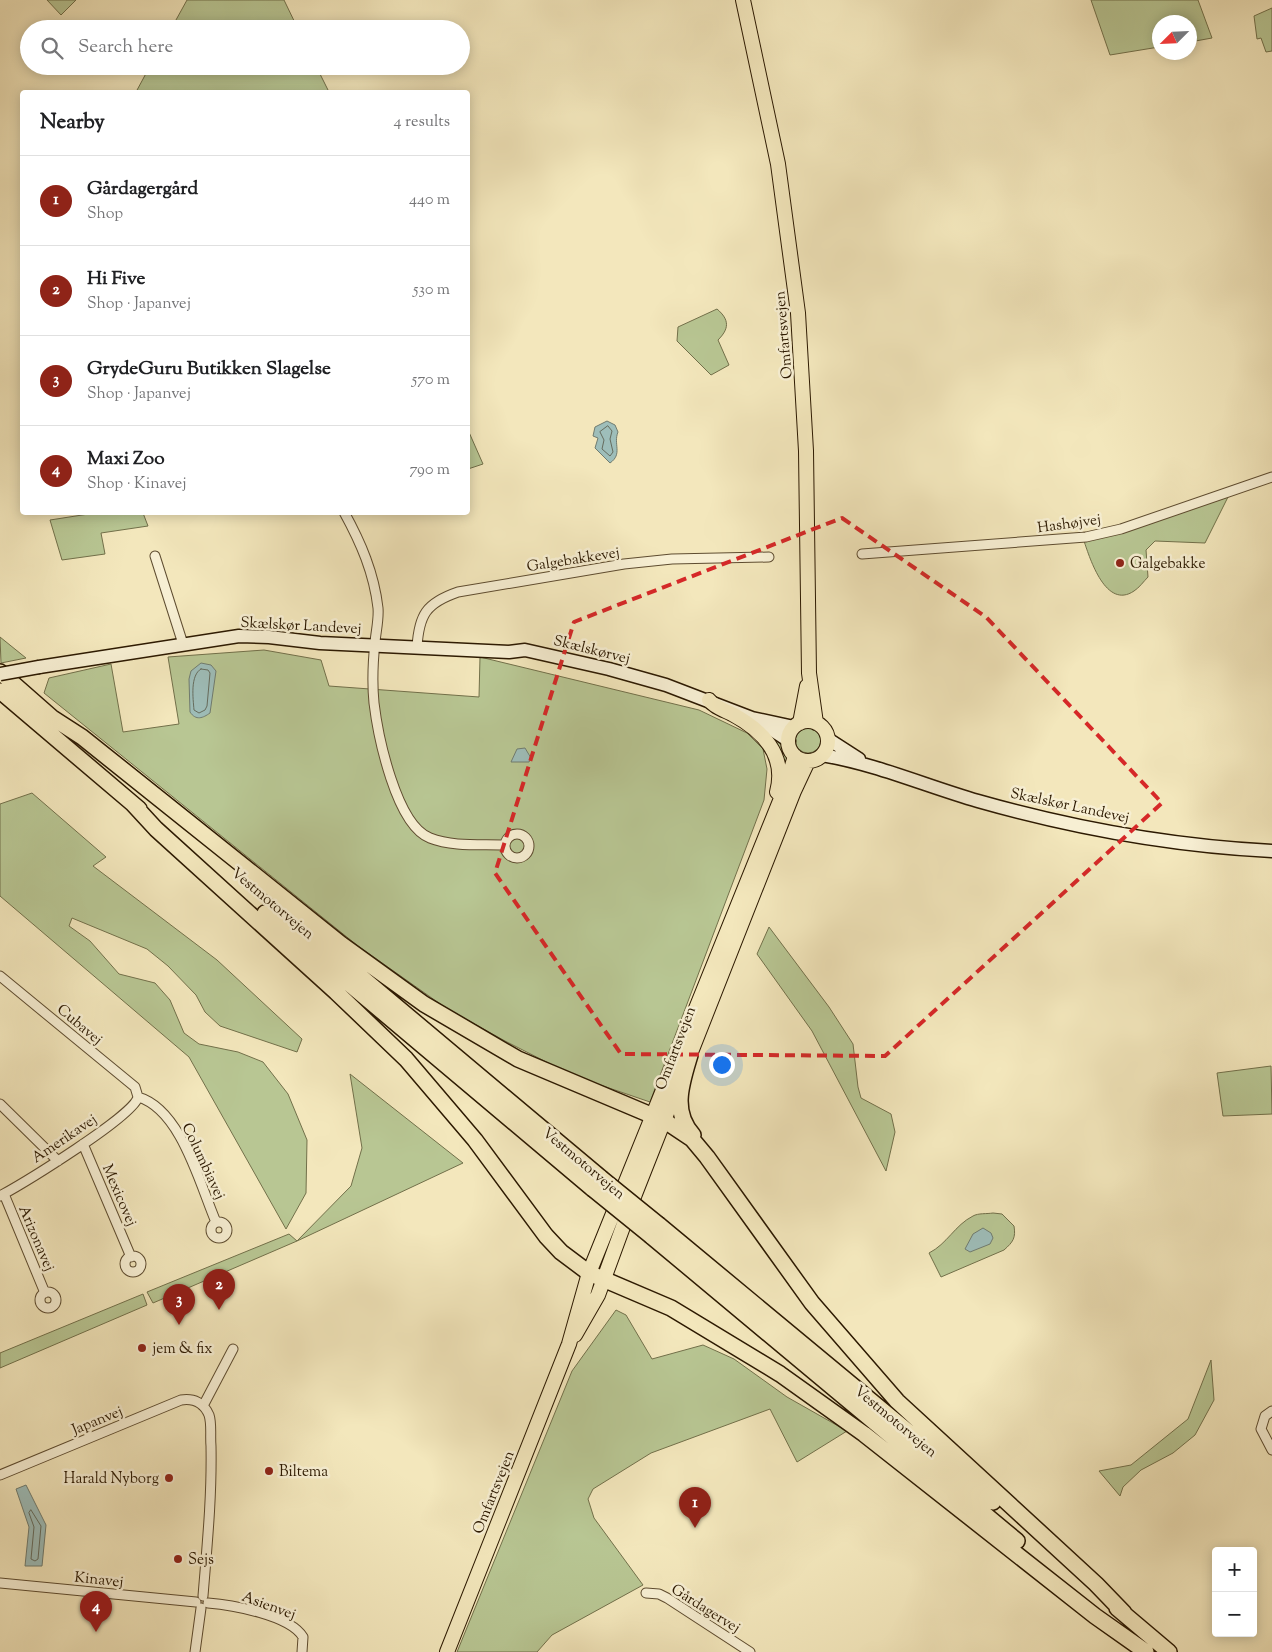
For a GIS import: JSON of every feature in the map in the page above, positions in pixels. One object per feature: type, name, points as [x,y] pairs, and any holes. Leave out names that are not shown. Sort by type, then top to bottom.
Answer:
[{"type":"highway","name":"Vestmotorvejen","points":[[0,673],[597,1183]]},
{"type":"highway","name":"Vestmotorvejen","points":[[0,691],[132,802],[1170,1652]]},
{"type":"highway","points":[[51,717],[82,737],[341,944],[424,1004],[518,1059],[603,1097],[659,1118],[692,1139],[734,1193],[812,1303],[897,1401],[1096,1584],[1124,1614]]},
{"type":"highway","points":[[132,802],[156,829],[330,986],[400,1053],[481,1147],[546,1236],[561,1252],[589,1273],[604,1277],[671,1308],[780,1374],[872,1440],[1095,1616],[1147,1652]]},
{"type":"highway","points":[[690,1055],[680,1091],[680,1112],[687,1128],[712,1157],[734,1193]]},
{"type":"highway","name":"Vestmotorvejen","points":[[655,1231],[1147,1652]]},
{"type":"main road","name":"Omfartsvejen","points":[[743,0],[778,164],[798,313],[806,451],[809,673],[816,723]]},
{"type":"main road","name":"Omfartsvejen","points":[[797,725],[809,673]]},
{"type":"main road","points":[[709,700],[712,704],[753,727],[768,741],[777,758],[780,782],[762,842]]},
{"type":"main road","points":[[816,723],[824,730],[828,739],[822,755],[802,758],[788,741],[797,725],[816,723]]},
{"type":"main road","name":"Omfartsvejen","points":[[569,1344],[585,1319],[604,1277],[659,1118],[762,842],[802,758]]},
{"type":"main road","name":"Omfartsvejen","points":[[447,1652],[569,1344],[589,1273],[659,1118],[690,1055],[794,791],[802,758]]},
{"type":"main road","points":[[604,1277],[601,1260],[614,1216]]},
{"type":"street","name":"Hashøjvej","points":[[862,554],[1086,537],[1121,529],[1272,477]]},
{"type":"street","points":[[346,515],[358,538],[373,576],[378,610],[374,702],[385,761],[412,826],[429,838],[448,843],[505,845]]},
{"type":"street","points":[[155,556],[184,644]]},
{"type":"street","name":"Galgebakkevej","points":[[418,648],[421,618],[436,601],[458,592],[624,564],[672,559],[769,557]]},
{"type":"street","name":"Skælskør Landevej","points":[[0,673],[42,666],[85,655],[107,655],[239,636],[418,648]]},
{"type":"street","name":"Skælskørvej","points":[[418,648],[509,652],[525,650],[609,669],[709,700],[752,718],[788,741]]},
{"type":"street","name":"Skælskørvej","points":[[752,718],[797,725]]},
{"type":"street","name":"Skælskør Landevej","points":[[828,739],[868,764]]},
{"type":"street","name":"Skælskør Landevej","points":[[822,755],[868,764],[926,786],[1030,815],[1162,840],[1272,851]]},
{"type":"street","name":"Cubavej","points":[[0,976],[135,1088],[138,1097]]},
{"type":"street","name":"Amerikavej","points":[[2,1195],[84,1144],[136,1104],[138,1097]]},
{"type":"street","name":"Columbiavej","points":[[138,1097],[151,1101],[175,1128],[216,1222]]},
{"type":"street","points":[[0,1104],[58,1161]]},
{"type":"street","name":"Mexicovej","points":[[84,1144],[131,1257]]},
{"type":"street","name":"Arizonavej","points":[[2,1195],[45,1293]]},
{"type":"street","points":[[195,1652],[210,1520],[210,1417],[203,1406],[233,1349]]},
{"type":"street","name":"Japanvej","points":[[0,1475],[181,1400],[194,1400],[203,1406]]},
{"type":"street","points":[[1272,1411],[1265,1416],[1261,1429],[1272,1450]]},
{"type":"street","name":"Kinavej","points":[[0,1583],[202,1602]]},
{"type":"street","name":"Gårdagervej","points":[[646,1594],[659,1594],[667,1598],[750,1652]]},
{"type":"street","name":"Asienvej","points":[[202,1602],[246,1609],[293,1626],[303,1637],[302,1652]]},
{"type":"highlighted area","points":[[842,518],[986,617],[1162,803],[885,1056],[621,1054],[495,873],[574,622]]},
{"type":"green space","points":[[47,0],[76,0],[61,15]]},
{"type":"green space","points":[[187,0],[284,0],[294,20],[176,20]]},
{"type":"green space","points":[[1091,0],[1198,0],[1212,38],[1197,41],[1197,15],[1152,15],[1152,48],[1110,55]]},
{"type":"green space","points":[[1272,8],[1272,51],[1266,52],[1261,38],[1257,39],[1254,16]]},
{"type":"green space","points":[[145,75],[320,75],[328,90],[137,90]]},
{"type":"green space","points":[[717,309],[726,321],[726,328],[718,340],[729,365],[711,375],[677,341],[678,327]]},
{"type":"green space","points":[[470,435],[483,464],[470,468]]},
{"type":"green space","points":[[1228,497],[1205,543],[1155,541],[1146,550],[1148,577],[1134,591],[1124,595],[1115,594],[1107,588],[1095,570],[1084,541]]},
{"type":"green space","points":[[82,515],[144,515],[148,526],[101,533],[105,554],[62,560],[50,520]]},
{"type":"green space","points":[[0,637],[26,658],[1,663]]},
{"type":"green space","points":[[264,650],[321,660],[329,686],[479,697],[480,657],[699,710],[747,733],[763,749],[767,769],[764,800],[650,1102],[574,1076],[446,1008],[358,946],[44,693],[49,678],[111,664],[123,732],[179,724],[168,657]]},
{"type":"green space","points":[[808,727],[817,731],[821,740],[817,749],[808,753],[799,749],[795,740],[799,731]]},
{"type":"green space","points":[[763,728],[778,741],[785,751],[787,764],[784,783]]},
{"type":"green space","points":[[32,793],[106,857],[93,866],[217,960],[302,1039],[297,1052],[220,1026],[205,1012],[196,995],[168,966],[147,949],[72,918],[69,926],[90,941],[119,974],[155,983],[170,1000],[184,1033],[199,1044],[238,1052],[263,1062],[288,1094],[307,1140],[306,1193],[286,1229],[189,1057],[0,896],[0,804]]},
{"type":"green space","points":[[769,927],[829,1007],[853,1044],[861,1098],[891,1114],[895,1132],[886,1171],[812,1031],[757,954]]},
{"type":"green space","points":[[1271,1066],[1272,1114],[1223,1116],[1217,1073]]},
{"type":"green space","points":[[350,1074],[463,1163],[297,1241],[351,1186],[362,1148]]},
{"type":"green space","points":[[993,1213],[1002,1214],[1014,1226],[1015,1234],[1010,1245],[1004,1250],[941,1277],[929,1253],[941,1245],[961,1224],[973,1216]]},
{"type":"green space","points":[[289,1234],[297,1241],[153,1303],[147,1292]]},
{"type":"green space","points":[[143,1294],[147,1305],[0,1368],[0,1353]]},
{"type":"green space","points":[[616,1310],[626,1315],[652,1359],[703,1345],[734,1359],[787,1397],[847,1431],[797,1462],[770,1409],[651,1453],[593,1489],[588,1499],[594,1518],[643,1585],[552,1635],[537,1652],[457,1652],[572,1371]]},
{"type":"green space","points":[[1211,1360],[1214,1400],[1195,1435],[1173,1453],[1141,1470],[1123,1487],[1120,1496],[1099,1471],[1131,1465],[1188,1419]]},
{"type":"water","points":[[607,421],[615,425],[618,432],[616,456],[610,463],[595,448],[598,438],[593,436],[595,427]]},
{"type":"water","points":[[201,663],[211,665],[216,671],[210,713],[197,718],[190,712],[189,679],[191,671]]},
{"type":"water","points":[[525,748],[531,758],[529,762],[511,762],[517,749]]},
{"type":"water","points":[[983,1228],[991,1233],[993,1238],[990,1244],[970,1252],[965,1249],[973,1234]]},
{"type":"water","points":[[26,1485],[46,1525],[42,1566],[25,1566],[29,1527],[16,1489]]},
{"type":"place","name":"Galgebakke","points":[[1120,563]]},
{"type":"place","name":"Hi Five","points":[[219,1310]]},
{"type":"place","name":"GrydeGuru Butikken Slagelse","points":[[179,1325]]},
{"type":"place","name":"jem & fix","points":[[142,1348]]},
{"type":"place","name":"Biltema","points":[[269,1471]]},
{"type":"place","name":"Harald Nyborg","points":[[169,1478]]},
{"type":"place","name":"Gårdagergård","points":[[695,1528]]},
{"type":"place","name":"Sejs","points":[[178,1559]]},
{"type":"place","name":"Maxi Zoo","points":[[96,1632]]}]
